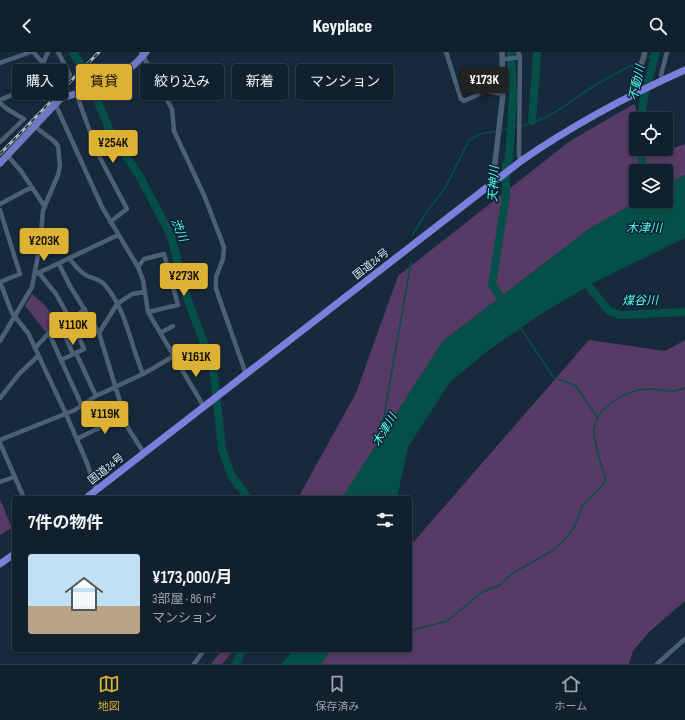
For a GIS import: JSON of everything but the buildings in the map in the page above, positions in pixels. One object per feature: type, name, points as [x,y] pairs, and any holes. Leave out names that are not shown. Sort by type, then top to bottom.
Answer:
[{"type":"highway","name":"国道24号","points":[[88,496],[521,161],[556,137],[636,92],[685,70]]},
{"type":"highway","points":[[0,564],[12,555]]},
{"type":"main road","points":[[132,67],[137,63],[144,53]]},
{"type":"main road","points":[[0,163],[55,104],[68,95],[76,94]]},
{"type":"street","points":[[0,63],[32,52],[43,63],[48,52]]},
{"type":"street","points":[[58,52],[64,64]]},
{"type":"street","points":[[446,52],[461,99],[464,101],[470,100],[486,91],[503,94]]},
{"type":"street","points":[[496,180],[494,171],[503,94],[504,59],[502,52]]},
{"type":"street","points":[[636,92],[635,86],[645,52]]},
{"type":"street","points":[[660,81],[667,52]]},
{"type":"street","points":[[144,53],[172,109],[174,131],[204,195],[224,247],[223,259],[216,277],[216,289],[246,374]]},
{"type":"street","points":[[504,59],[519,55],[519,137],[521,161]]},
{"type":"street","points":[[0,142],[24,119],[7,109],[0,101],[12,96]]},
{"type":"street","points":[[53,100],[110,222],[138,267],[148,312],[204,407]]},
{"type":"street","points":[[78,100],[98,154],[126,209],[110,222]]},
{"type":"street","points":[[0,341],[2,333],[32,287],[37,274],[44,207],[58,175],[58,146],[54,141],[34,126]]},
{"type":"street","points":[[7,155],[32,187],[44,207]]},
{"type":"street","points":[[0,204],[32,187]]},
{"type":"street","points":[[0,210],[20,274],[0,282],[2,295],[14,316],[28,333],[77,439],[96,490]]},
{"type":"street","points":[[37,274],[118,235]]},
{"type":"street","points":[[138,267],[144,259],[164,254],[178,306],[148,312]]},
{"type":"street","points":[[69,258],[84,274],[94,277],[102,282],[117,304],[125,320],[134,354],[143,374]]},
{"type":"street","points":[[59,264],[70,286],[99,333],[128,428],[144,453]]},
{"type":"street","points":[[37,274],[56,294],[71,318],[84,349],[61,360]]},
{"type":"street","points":[[99,333],[117,304],[132,294],[144,292]]},
{"type":"street","points":[[35,348],[59,322],[71,318],[85,309]]},
{"type":"street","points":[[59,322],[96,396]]},
{"type":"street","points":[[160,333],[172,326]]},
{"type":"street","points":[[49,333],[82,406]]},
{"type":"street","points":[[0,398],[19,374],[38,356]]},
{"type":"street","points":[[23,496],[0,442],[66,414],[87,403],[96,396],[143,374],[174,356]]},
{"type":"street","points":[[87,403],[98,429]]},
{"type":"street","points":[[77,439],[124,415]]},
{"type":"street","points":[[0,482],[14,477]]},
{"type":"street","points":[[657,664],[667,653],[685,639]]},
{"type":"street","points":[[194,664],[203,652]]},
{"type":"shaded area","points":[[634,104],[638,112],[629,112],[629,156],[673,156],[673,148],[685,144],[685,175],[673,181],[673,164],[629,164],[629,206],[589,229],[443,341],[343,496],[299,496],[356,393],[398,276],[570,141]]},
{"type":"shaded area","points":[[32,294],[44,304],[57,321],[46,332],[25,306]]},
{"type":"shaded area","points":[[589,340],[665,351],[685,340],[685,601],[649,632],[633,651],[629,664],[321,664],[330,652],[412,652],[412,544]]},
{"type":"shaded area","points":[[0,499],[12,528],[0,535]]},
{"type":"shaded area","points":[[220,652],[232,652],[222,664],[211,664]]},
{"type":"water","name":"木津川","points":[[685,175],[685,238],[593,283],[541,314],[490,349],[450,382],[408,447],[397,496],[343,496],[443,341],[589,229],[629,206],[629,208],[673,208],[673,181]]},
{"type":"water","points":[[292,652],[330,652],[321,664],[281,664]]},
{"type":"waterway","name":"渋川","points":[[73,52],[88,78],[112,136],[139,175],[171,236],[187,298],[213,367],[222,449],[231,475],[247,496]]},
{"type":"waterway","name":"天神川","points":[[506,306],[492,284],[506,196],[506,166],[509,159],[513,98],[511,52]]},
{"type":"waterway","name":"不動川","points":[[642,112],[644,97],[656,52]]},
{"type":"waterway","points":[[644,59],[655,54]]},
{"type":"waterway","points":[[532,121],[537,55]]},
{"type":"waterway","points":[[501,130],[527,125],[532,121],[546,117],[588,90],[641,61]]},
{"type":"waterway","points":[[413,234],[428,210],[445,188],[469,140],[480,134],[497,131]]},
{"type":"waterway","name":"不動川","points":[[641,156],[643,164]]},
{"type":"waterway","points":[[382,437],[381,433],[411,262]]},
{"type":"waterway","name":"煤谷川","points":[[582,278],[609,311],[620,315],[685,312]]},
{"type":"waterway","points":[[520,327],[554,378],[575,385],[598,418]]},
{"type":"waterway","points":[[412,630],[447,621],[481,593],[500,585],[513,573],[552,551],[563,541],[574,528],[582,507],[605,482],[594,433],[595,424],[600,415],[613,401],[631,392],[640,390],[649,389],[676,391],[685,388]]},
{"type":"waterway","name":"渋川","points":[[236,664],[241,652]]},
{"type":"railway","points":[[0,154],[99,52]]}]
